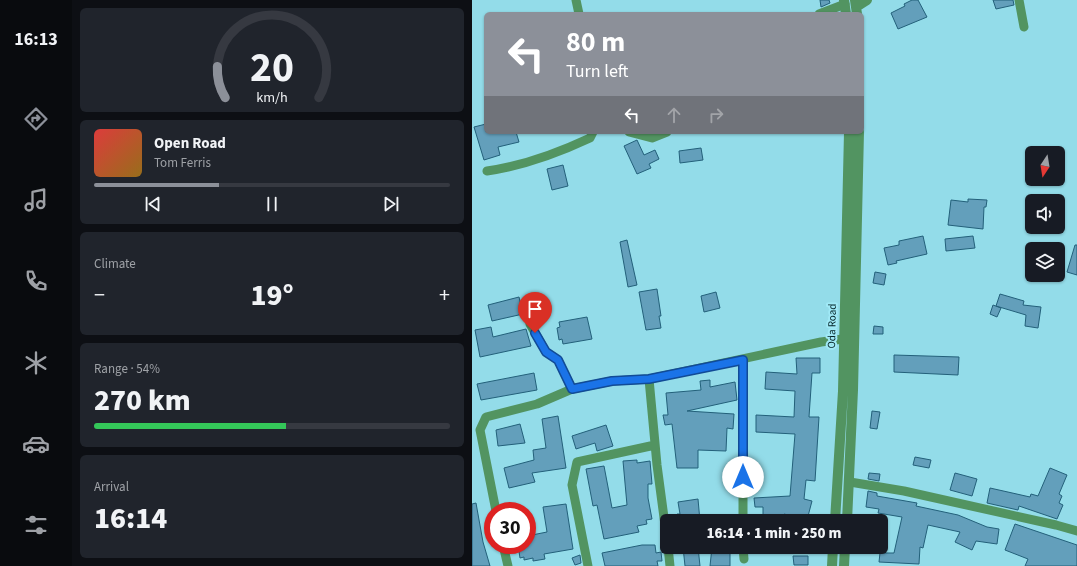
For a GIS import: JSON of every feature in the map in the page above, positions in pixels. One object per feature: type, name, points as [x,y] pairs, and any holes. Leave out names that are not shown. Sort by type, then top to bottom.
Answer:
[{"type":"street","points":[[576,0],[579,12]]},
{"type":"street","points":[[856,7],[867,0]]},
{"type":"street","points":[[1019,0],[1024,27]]},
{"type":"street","points":[[826,12],[845,6]]},
{"type":"street","points":[[487,171],[514,167],[574,146],[590,138],[592,134]]},
{"type":"street","points":[[637,134],[652,138],[662,134]]},
{"type":"street","name":"Oda Road","points":[[835,514],[843,391],[843,339],[849,134]]},
{"type":"street","name":"Oda Road","points":[[848,514],[850,482],[859,134]]},
{"type":"street","points":[[530,324],[546,352],[558,360],[572,389]]},
{"type":"street","points":[[494,502],[480,430],[486,417],[537,404],[572,389],[612,381],[649,379],[821,342],[843,339]]},
{"type":"street","points":[[743,360],[743,514]]},
{"type":"street","points":[[649,379],[664,514]]},
{"type":"street","points":[[588,566],[572,485],[577,462],[655,445]]},
{"type":"street","points":[[850,482],[904,491],[1077,531]]},
{"type":"street","points":[[505,554],[508,566]]},
{"type":"street","points":[[669,554],[670,566]]},
{"type":"street","points":[[744,554],[744,559]]},
{"type":"street","points":[[832,566],[833,554]]},
{"type":"street","points":[[844,566],[845,554]]},
{"type":"building","points":[[820,0],[829,0],[830,3],[821,7]]},
{"type":"building","points":[[912,0],[918,0],[927,17],[898,29],[891,13],[905,6],[904,4]]},
{"type":"building","points":[[993,0],[1013,0],[1014,5],[996,9]]},
{"type":"building","points":[[484,124],[484,134],[517,134],[519,142],[498,147],[500,155],[484,160],[474,127]]},
{"type":"building","points":[[637,140],[644,155],[655,150],[659,159],[649,164],[651,168],[637,174],[624,146]]},
{"type":"building","points":[[701,148],[703,160],[680,163],[679,151]]},
{"type":"building","points":[[563,165],[568,186],[552,190],[547,169]]},
{"type":"building","points":[[968,199],[987,200],[986,207],[984,207],[983,229],[948,225],[951,200],[968,202]]},
{"type":"building","points":[[923,236],[927,254],[896,261],[897,263],[888,265],[884,248],[899,245],[899,241]]},
{"type":"building","points":[[973,236],[975,248],[946,251],[945,239]]},
{"type":"building","points":[[627,240],[637,285],[628,287],[620,242]]},
{"type":"building","points":[[1075,245],[1077,245],[1077,275],[1067,272]]},
{"type":"building","points":[[875,272],[886,274],[884,285],[873,283]]},
{"type":"building","points":[[657,289],[661,316],[659,316],[661,328],[646,330],[639,292]]},
{"type":"building","points":[[716,292],[720,308],[704,312],[701,296]]},
{"type":"building","points":[[1000,294],[1024,301],[1023,305],[1041,307],[1038,328],[1025,326],[1026,315],[996,306]]},
{"type":"building","points":[[519,297],[523,314],[492,321],[488,305]]},
{"type":"building","points":[[993,305],[1001,308],[997,317],[990,314]]},
{"type":"building","points":[[587,317],[592,339],[563,344],[562,339],[559,340],[557,328],[560,327],[559,322]]},
{"type":"building","points":[[874,326],[883,327],[883,334],[873,334]]},
{"type":"building","points":[[491,327],[493,337],[526,329],[531,346],[480,357],[475,330]]},
{"type":"building","points":[[894,355],[959,357],[958,375],[894,372]]},
{"type":"building","points":[[796,358],[820,358],[820,373],[812,373],[809,417],[819,417],[815,481],[806,480],[804,499],[812,501],[809,514],[763,514],[763,507],[755,507],[754,498],[790,496],[795,434],[756,432],[756,415],[794,417],[795,391],[765,389],[766,372],[797,374]]},
{"type":"building","points":[[534,373],[537,390],[481,400],[477,384]]},
{"type":"building","points":[[710,380],[710,387],[735,382],[737,400],[687,411],[734,414],[733,429],[727,428],[726,451],[698,450],[698,468],[677,468],[672,424],[665,425],[663,415],[668,415],[666,393],[701,390],[700,381]]},
{"type":"building","points":[[872,411],[880,412],[877,429],[870,428]]},
{"type":"building","points":[[558,416],[566,468],[532,473],[535,482],[509,488],[504,468],[534,460],[533,450],[546,448],[542,419]]},
{"type":"building","points":[[520,424],[525,443],[498,446],[496,430]]},
{"type":"building","points":[[606,425],[613,446],[597,451],[595,443],[576,449],[572,436]]},
{"type":"building","points":[[915,457],[931,460],[929,468],[913,465]]},
{"type":"building","points":[[637,460],[637,463],[650,461],[652,484],[648,484],[648,498],[652,519],[646,520],[647,524],[637,526],[639,532],[604,539],[597,505],[593,506],[586,469],[604,466],[612,508],[627,505],[623,461]]},
{"type":"building","points":[[1050,468],[1067,475],[1059,494],[1062,496],[1059,503],[1063,505],[1057,519],[1019,506],[1018,510],[987,503],[990,488],[1030,497],[1031,494],[1038,496]]},
{"type":"building","points":[[869,473],[880,474],[879,481],[868,479]]},
{"type":"building","points":[[955,473],[977,479],[972,496],[950,490]]},
{"type":"building","points":[[868,491],[877,493],[877,496],[917,503],[916,506],[958,515],[987,527],[999,529],[997,544],[976,541],[972,550],[955,542],[960,532],[928,525],[923,548],[920,547],[919,564],[879,562],[880,554],[894,553],[902,517],[878,513],[879,509],[866,507]]},
{"type":"building","points":[[698,499],[699,514],[680,514],[678,502]]},
{"type":"building","points":[[476,503],[484,545],[484,554],[486,554],[490,566],[472,566],[472,504]]},
{"type":"building","points":[[566,504],[573,549],[544,554],[545,559],[533,561],[533,558],[524,560],[524,557],[520,558],[519,554],[536,554],[536,534],[547,532],[543,507]]},
{"type":"building","points":[[1015,524],[1077,545],[1077,566],[1025,566],[1028,559],[1005,550]]},
{"type":"building","points":[[642,545],[655,545],[656,553],[660,552],[662,561],[657,561],[658,566],[605,566],[602,553]]},
{"type":"building","points":[[684,554],[699,554],[700,566],[685,566]]},
{"type":"building","points":[[711,554],[730,554],[730,566],[710,566]]},
{"type":"building","points":[[580,555],[581,563],[575,565],[572,558]]},
{"type":"building","points":[[793,556],[808,556],[808,565],[794,565]]},
{"type":"route","points":[[535,333],[546,352],[558,360],[572,389],[586,388],[612,381],[639,378],[649,379],[743,360],[743,477]]}]
